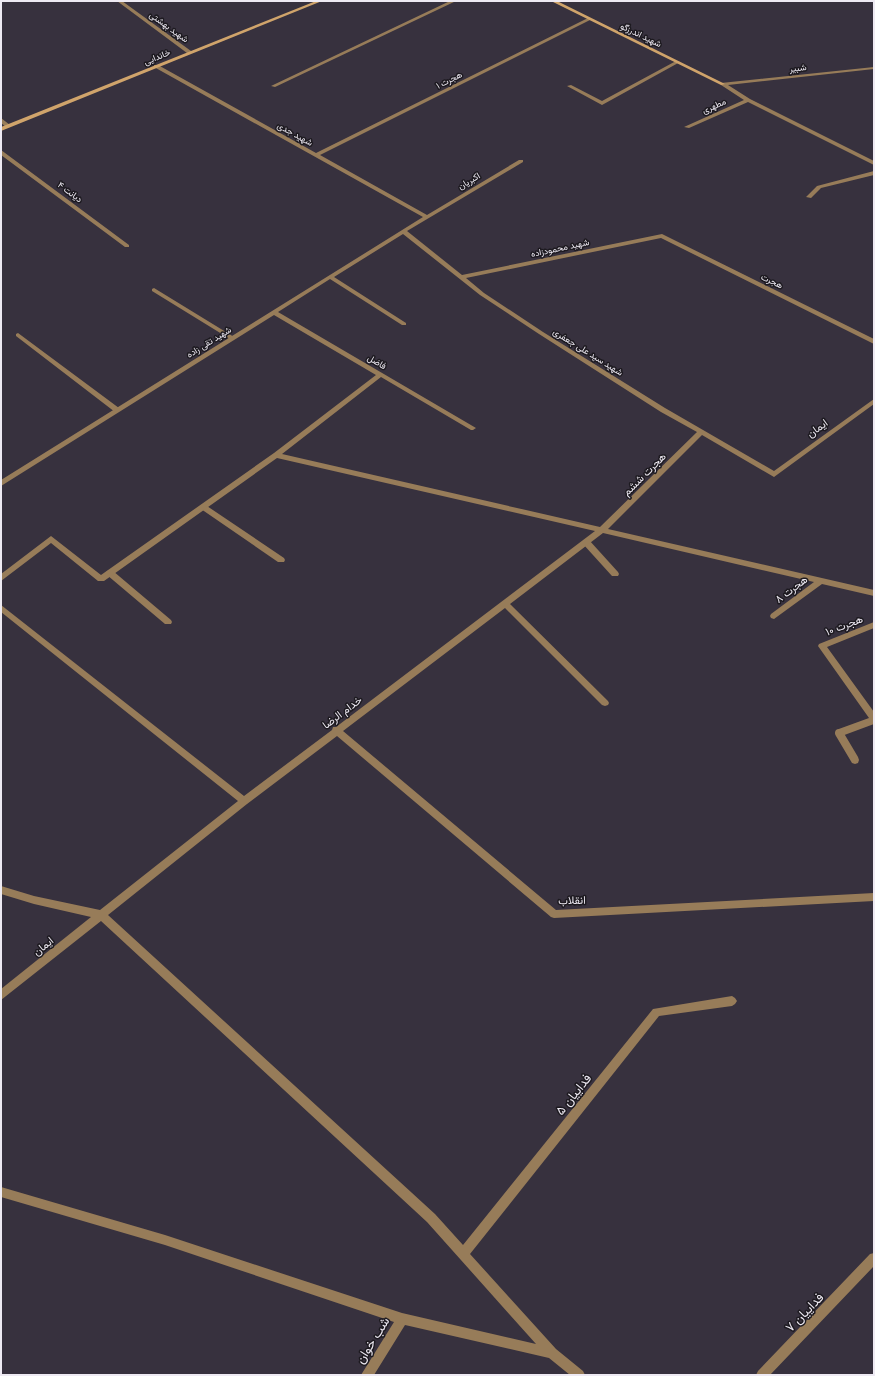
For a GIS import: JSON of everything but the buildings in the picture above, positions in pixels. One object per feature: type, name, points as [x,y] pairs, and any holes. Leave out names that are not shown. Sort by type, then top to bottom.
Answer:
[{"type":"main road","name":"خاندایی","points":[[1,129],[189,52],[320,1]]},
{"type":"main road","name":"شهید اندرزگو","points":[[553,1],[723,84]]},
{"type":"street","name":"شهید بهشتی","points":[[119,1],[189,52]]},
{"type":"street","points":[[273,86],[454,1]]},
{"type":"street","name":"هجرت ۱","points":[[316,155],[588,19]]},
{"type":"street","points":[[569,86],[602,103],[678,62]]},
{"type":"street","name":"شهید جدی","points":[[156,66],[427,217]]},
{"type":"street","name":"شبیر","points":[[723,84],[874,68]]},
{"type":"street","points":[[723,84],[748,100],[874,163]]},
{"type":"street","name":"مطهری","points":[[687,127],[748,100]]},
{"type":"street","points":[[1,120],[8,126]]},
{"type":"street","name":"دیانت ۴","points":[[1,152],[127,246]]},
{"type":"street","name":"اکبریان","points":[[427,217],[521,161]]},
{"type":"street","points":[[809,197],[819,187],[874,173]]},
{"type":"street","name":"شهید تقی زاده","points":[[1,483],[427,217]]},
{"type":"street","name":"شهید سید علی جعفری","points":[[403,231],[482,294],[541,333],[701,432],[774,474]]},
{"type":"street","name":"شهید محمودزاده","points":[[462,277],[662,236]]},
{"type":"street","name":"هجرت","points":[[662,236],[874,342]]},
{"type":"street","points":[[331,277],[404,324]]},
{"type":"street","points":[[154,290],[232,338]]},
{"type":"street","name":"فاضل","points":[[273,312],[473,428]]},
{"type":"street","points":[[18,335],[117,410]]},
{"type":"street","points":[[1,578],[51,539],[101,579],[276,455],[380,374]]},
{"type":"street","name":"ایمان","points":[[774,474],[874,401]]},
{"type":"street","name":"هجرت ششم","points":[[601,531],[701,432]]},
{"type":"street","points":[[276,455],[601,531],[874,592]]},
{"type":"street","points":[[204,507],[281,560]]},
{"type":"street","name":"خدام الرضا","points":[[101,915],[336,730],[601,531]]},
{"type":"street","points":[[586,542],[615,574]]},
{"type":"street","points":[[110,573],[168,622]]},
{"type":"street","name":"هجرت ۸","points":[[774,616],[821,580]]},
{"type":"street","points":[[505,603],[605,702]]},
{"type":"street","points":[[1,608],[244,801]]},
{"type":"street","name":"هجرت ۱۰","points":[[874,625],[822,646],[874,719]]},
{"type":"street","points":[[855,760],[839,733],[874,719]]},
{"type":"street","name":"انقلاب","points":[[336,730],[554,914],[874,897]]},
{"type":"street","points":[[1,890],[34,900],[101,915],[430,1218],[552,1353],[579,1375]]},
{"type":"street","name":"ایمان","points":[[1,996],[101,915]]},
{"type":"street","name":"فداییان ۵","points":[[464,1254],[656,1012],[732,1001]]},
{"type":"street","points":[[1,1192],[165,1240],[402,1319],[552,1353]]},
{"type":"street","name":"فداییان ۷","points":[[762,1375],[874,1258]]},
{"type":"street","name":"شب خوان","points":[[367,1375],[402,1319]]}]
